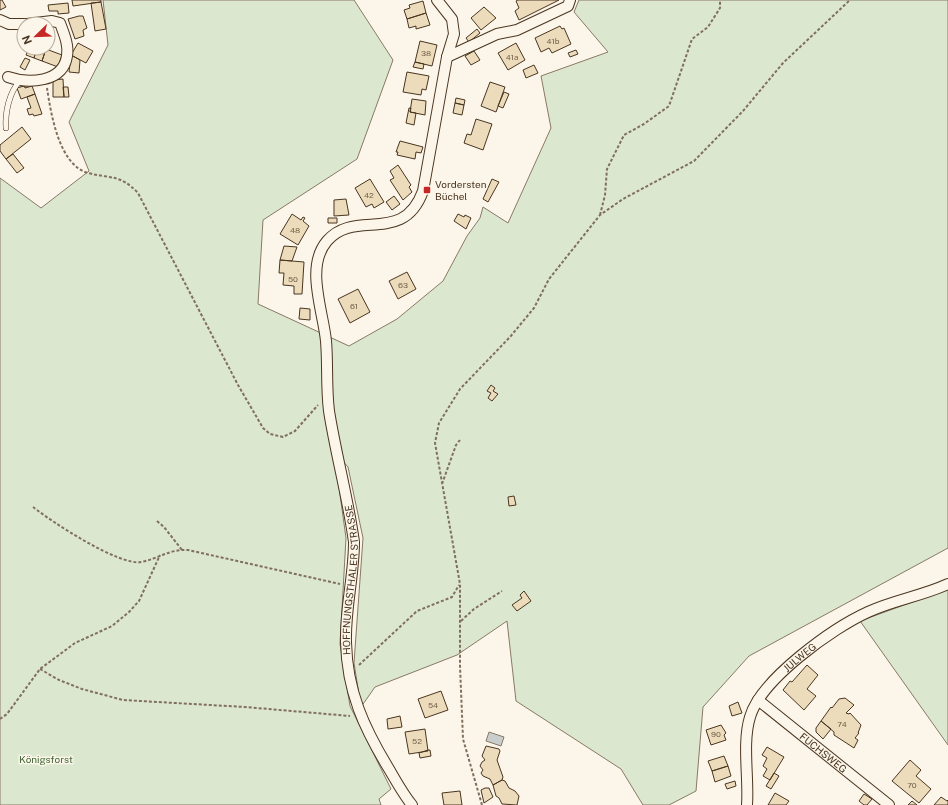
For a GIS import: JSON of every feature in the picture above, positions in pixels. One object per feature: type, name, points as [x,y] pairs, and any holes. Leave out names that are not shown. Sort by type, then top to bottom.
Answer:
[{"type":"street","points":[[437,0],[452,19],[454,28],[447,57]]},
{"type":"street","points":[[447,57],[497,34],[517,30],[546,17],[568,6],[570,0]]},
{"type":"street","points":[[0,20],[9,24],[16,24]]},
{"type":"street","points":[[8,77],[20,81],[46,80],[63,66],[67,57],[67,44],[60,23],[56,22]]},
{"type":"street","name":"HOFFNUNGSTHALER STRASSE","points":[[412,805],[374,745],[360,716],[350,678],[346,642],[354,542],[328,396],[326,341],[316,271],[320,252],[327,241],[335,233],[344,229],[400,220],[413,210],[419,203],[423,191],[447,57]]},
{"type":"street","name":"JULWEG","points":[[747,805],[747,737],[749,718],[758,700],[780,674],[835,631],[868,612],[948,584]]},
{"type":"street","name":"FUCHSWEG","points":[[758,700],[887,804]]},
{"type":"lane","points":[[6,128],[11,92],[20,81]]},
{"type":"path","points":[[600,215],[605,195],[607,169],[624,135],[644,124],[669,106],[692,39],[708,26],[720,8],[720,0]]},
{"type":"path","points":[[482,805],[463,739],[460,673],[460,584],[441,485],[435,443],[439,423],[460,389],[510,337],[534,308],[549,279],[600,215],[623,198],[694,161],[743,111],[783,63],[850,0]]},
{"type":"path","points":[[46,80],[51,116],[67,154],[76,168],[90,174],[118,178],[131,185],[138,194],[238,385],[263,428],[270,434],[282,436],[295,431],[328,396]]},
{"type":"path","points":[[441,485],[456,445],[460,440]]},
{"type":"path","points":[[33,507],[96,547],[128,562],[141,562],[160,555],[182,550],[200,552],[351,587]]},
{"type":"path","points":[[156,521],[164,527],[182,550]]},
{"type":"path","points":[[0,719],[7,714],[40,668],[75,643],[112,626],[129,612],[139,601],[160,555]]},
{"type":"path","points":[[357,671],[359,664],[417,611],[452,597],[460,584]]},
{"type":"path","points":[[461,622],[474,609],[502,591]]},
{"type":"path","points":[[40,668],[59,680],[82,689],[123,700],[360,716]]},
{"type":"green space","name":"Königsforst","points":[[103,0],[354,0],[393,60],[357,159],[263,220],[258,304],[349,346],[397,319],[443,281],[467,236],[480,218],[483,207],[508,223],[551,128],[541,76],[608,52],[574,12],[579,0],[948,0],[948,548],[749,656],[703,707],[696,791],[669,805],[643,805],[621,769],[516,701],[507,621],[457,655],[375,687],[361,707],[354,663],[363,538],[348,467],[334,451],[346,538],[340,644],[350,706],[391,789],[379,799],[381,805],[0,805],[0,178],[41,208],[89,171],[69,122],[108,45]]},
{"type":"green space","points":[[948,589],[948,745],[860,621]]},
{"type":"shaded area","points":[[489,732],[504,737],[501,746],[486,741]]},
{"type":"building","points":[[0,0],[2,0],[6,7],[0,10]]},
{"type":"building","points":[[72,0],[101,0],[101,2],[73,6]]},
{"type":"building","points":[[559,0],[519,20],[515,11],[519,8],[516,1]]},
{"type":"building","points":[[423,1],[426,13],[407,19],[404,10],[410,8],[409,5]]},
{"type":"building","points":[[101,2],[106,29],[95,31],[91,3]]},
{"type":"building","points":[[68,3],[69,13],[58,14],[58,11],[49,11],[48,5]]},
{"type":"building","points":[[484,7],[496,18],[481,30],[471,18]]},
{"type":"building","points":[[426,13],[430,25],[416,29],[416,26],[409,28],[407,19]]},
{"type":"building","points":[[83,16],[87,28],[83,30],[84,36],[75,39],[68,19]]},
{"type":"building","points":[[560,26],[562,29],[564,28],[571,44],[552,53],[549,48],[541,52],[535,38]]},
{"type":"building","points":[[477,29],[480,33],[469,42],[466,38]]},
{"type":"building","points":[[420,41],[437,45],[432,66],[415,62]]},
{"type":"building","points":[[78,43],[93,51],[86,63],[71,55]]},
{"type":"building","points":[[516,43],[525,60],[508,70],[498,53]]},
{"type":"building","points":[[576,50],[578,54],[570,57],[568,53]]},
{"type":"building","points":[[474,51],[480,60],[471,65],[465,56]]},
{"type":"building","points":[[56,53],[62,55],[58,67],[42,61],[44,56],[56,56]]},
{"type":"building","points":[[71,55],[80,60],[79,73],[69,72]]},
{"type":"building","points":[[35,56],[44,56],[42,61],[34,58]]},
{"type":"building","points":[[25,58],[30,60],[25,70],[20,67]]},
{"type":"building","points":[[415,62],[424,64],[423,69],[413,67]]},
{"type":"building","points":[[534,65],[538,73],[526,78],[523,70]]},
{"type":"building","points":[[407,72],[429,76],[426,90],[422,89],[421,95],[403,92]]},
{"type":"building","points":[[63,79],[64,97],[53,97],[53,80]]},
{"type":"building","points":[[490,82],[505,87],[496,112],[481,106]]},
{"type":"building","points":[[24,86],[25,88],[32,86],[35,94],[21,99],[17,88]]},
{"type":"building","points":[[63,87],[68,87],[69,97],[64,97]]},
{"type":"building","points":[[504,92],[509,94],[503,108],[498,106]]},
{"type":"building","points":[[35,94],[42,114],[34,116],[33,114],[29,115],[27,109],[31,108],[27,97]]},
{"type":"building","points":[[456,98],[465,100],[464,105],[455,103]]},
{"type":"building","points":[[412,99],[426,101],[425,115],[410,112]]},
{"type":"building","points":[[455,103],[464,105],[462,115],[453,113]]},
{"type":"building","points":[[409,108],[411,108],[410,112],[416,113],[414,125],[406,123]]},
{"type":"building","points":[[476,119],[492,124],[483,150],[464,143],[467,134],[471,135]]},
{"type":"building","points":[[22,127],[31,139],[6,159],[0,151],[0,145]]},
{"type":"building","points":[[400,141],[423,147],[421,153],[416,152],[415,159],[397,155],[398,152],[396,152]]},
{"type":"building","points":[[13,154],[24,168],[17,173],[6,159]]},
{"type":"building","points":[[398,165],[411,185],[409,187],[412,192],[403,200],[390,180],[394,178],[390,171]]},
{"type":"building","points":[[370,179],[384,202],[374,208],[372,204],[366,207],[355,188]]},
{"type":"building","points":[[492,179],[499,182],[488,202],[483,199]]},
{"type":"building","points":[[394,196],[400,204],[392,210],[386,202]]},
{"type":"building","points":[[346,199],[349,215],[334,216],[334,200]]},
{"type":"building","points":[[292,214],[301,220],[303,217],[305,218],[303,221],[309,226],[298,245],[280,234]]},
{"type":"building","points":[[458,214],[471,218],[466,229],[454,221]]},
{"type":"building","points":[[328,218],[337,218],[337,223],[328,223]]},
{"type":"building","points":[[284,246],[297,247],[292,261],[280,260]]},
{"type":"building","points":[[280,260],[304,262],[302,294],[294,294],[294,286],[283,285],[284,273],[279,273]]},
{"type":"building","points":[[407,272],[416,289],[398,299],[389,281]]},
{"type":"building","points":[[358,289],[370,312],[350,323],[338,299]]},
{"type":"building","points":[[300,308],[310,309],[310,320],[299,319]]},
{"type":"building","points":[[491,385],[495,388],[493,391],[498,394],[492,401],[488,398],[491,393],[487,391]]},
{"type":"building","points":[[514,496],[516,505],[509,506],[508,497]]},
{"type":"building","points":[[524,591],[531,601],[517,611],[512,605],[522,598],[520,595]]},
{"type":"building","points":[[807,665],[818,675],[807,689],[816,696],[804,710],[783,690]]},
{"type":"building","points":[[441,691],[448,710],[425,718],[418,699]]},
{"type":"building","points":[[845,698],[854,705],[846,713],[850,713],[861,725],[859,733],[855,738],[858,740],[854,748],[834,735],[834,732],[821,721],[839,699]]},
{"type":"building","points":[[738,702],[742,713],[732,716],[729,706]]},
{"type":"building","points":[[400,716],[402,727],[388,729],[387,719]]},
{"type":"building","points":[[821,721],[831,729],[823,739],[816,732],[816,728]]},
{"type":"building","points":[[721,725],[726,733],[724,735],[726,740],[711,745],[706,730]]},
{"type":"building","points":[[425,729],[428,751],[409,754],[405,732]]},
{"type":"building","points":[[486,746],[499,749],[500,751],[497,760],[503,777],[502,780],[493,785],[490,779],[483,776],[481,773],[483,770],[480,766],[485,760],[482,756]]},
{"type":"building","points":[[767,747],[784,757],[770,780],[763,776],[767,769],[763,766],[767,758],[762,755]]},
{"type":"building","points":[[430,750],[431,756],[420,758],[419,753]]},
{"type":"building","points":[[724,756],[728,766],[712,771],[708,761]]},
{"type":"building","points":[[910,760],[921,770],[916,776],[931,789],[919,803],[892,781]]},
{"type":"building","points":[[728,766],[731,776],[715,782],[712,771]]},
{"type":"building","points":[[774,773],[779,776],[771,789],[766,786]]},
{"type":"building","points":[[502,780],[505,781],[509,788],[515,791],[519,796],[517,805],[502,804],[496,796],[493,785]]},
{"type":"building","points":[[735,781],[736,786],[727,789],[725,784]]},
{"type":"building","points":[[489,788],[493,797],[484,803],[481,790]]},
{"type":"building","points":[[460,791],[462,805],[444,805],[442,793]]},
{"type":"building","points":[[775,793],[789,801],[786,805],[768,805]]},
{"type":"building","points":[[864,794],[872,799],[867,805],[864,805],[859,801]]},
{"type":"building","points":[[941,797],[947,801],[948,800],[948,805],[934,805]]},
{"type":"building","points":[[912,801],[917,805],[908,805]]},
{"type":"place","name":"Vordersten Büchel","points":[[427,190]]}]
